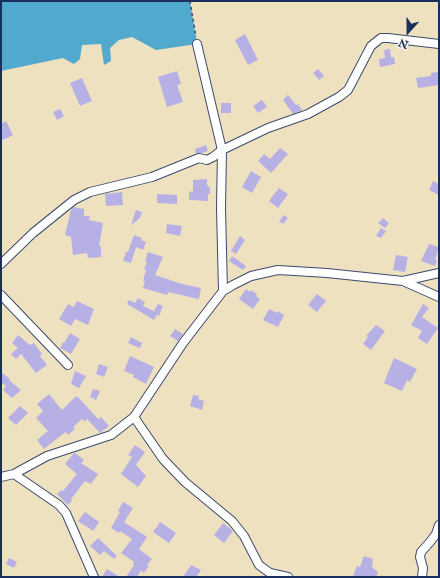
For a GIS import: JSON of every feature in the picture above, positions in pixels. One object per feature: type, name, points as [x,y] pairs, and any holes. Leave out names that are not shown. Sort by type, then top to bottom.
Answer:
[{"type":"street","points":[[1,264],[33,233],[79,197],[90,192],[152,177],[199,158],[207,160],[222,150],[268,128],[308,114],[338,97],[348,90],[371,46],[381,38],[439,44]]},
{"type":"street","points":[[197,44],[222,150],[221,208],[223,291]]},
{"type":"street","points":[[1,477],[14,474],[47,456],[111,435],[134,417],[183,343],[223,291],[251,276],[278,270],[327,273],[403,281],[439,297]]},
{"type":"street","points":[[403,281],[439,273]]},
{"type":"street","points":[[1,295],[68,365]]},
{"type":"street","points":[[134,417],[163,459],[185,482],[232,522],[244,536],[259,564],[269,575],[288,577]]},
{"type":"street","points":[[14,474],[59,505],[66,512],[94,577]]},
{"type":"street","points":[[422,577],[423,568],[420,557],[421,552],[433,538],[439,525]]},
{"type":"path","points":[[190,1],[197,44]]},
{"type":"water","points":[[1,1],[190,1],[197,44],[156,50],[132,37],[119,40],[110,48],[111,61],[104,65],[101,44],[82,45],[80,59],[74,64],[63,58],[1,71]]},
{"type":"building","points":[[245,34],[258,60],[248,65],[235,40]]},
{"type":"building","points":[[390,49],[391,57],[394,57],[395,64],[380,67],[379,59],[385,58],[384,50]]},
{"type":"building","points":[[318,69],[324,76],[319,80],[313,73]]},
{"type":"building","points":[[177,71],[181,84],[177,85],[183,102],[167,107],[158,77]]},
{"type":"building","points":[[438,72],[439,85],[418,88],[416,78],[431,76],[431,73]]},
{"type":"building","points":[[82,78],[92,101],[80,106],[70,83]]},
{"type":"building","points":[[288,95],[302,110],[293,114],[283,100]]},
{"type":"building","points":[[262,100],[267,107],[258,113],[253,106]]},
{"type":"building","points":[[221,103],[231,103],[231,113],[221,113]]},
{"type":"building","points":[[60,109],[64,116],[57,120],[53,112]]},
{"type":"building","points":[[6,121],[13,135],[3,140],[1,137],[1,124]]},
{"type":"building","points":[[206,145],[208,151],[196,153],[195,149]]},
{"type":"building","points":[[280,148],[288,154],[271,173],[258,161],[264,154],[270,159]]},
{"type":"building","points":[[251,171],[261,177],[252,193],[242,187]]},
{"type":"building","points":[[207,179],[208,187],[210,187],[208,201],[189,200],[189,192],[193,191],[193,180]]},
{"type":"building","points":[[433,181],[439,184],[439,195],[429,190]]},
{"type":"building","points":[[279,188],[288,194],[278,208],[269,201]]},
{"type":"building","points":[[122,192],[123,205],[106,206],[105,194]]},
{"type":"building","points":[[157,194],[177,195],[177,204],[157,203]]},
{"type":"building","points":[[74,207],[84,209],[84,216],[90,216],[89,220],[103,223],[99,246],[101,246],[101,257],[88,258],[87,253],[73,255],[71,237],[65,235],[71,210]]},
{"type":"building","points":[[136,210],[142,212],[140,218],[131,225]]},
{"type":"building","points":[[284,215],[288,218],[283,224],[279,221]]},
{"type":"building","points":[[383,218],[389,223],[385,228],[378,223]]},
{"type":"building","points":[[167,224],[182,226],[180,236],[166,233]]},
{"type":"building","points":[[381,228],[386,231],[381,238],[376,236]]},
{"type":"building","points":[[134,235],[142,238],[141,240],[146,242],[143,250],[136,247],[131,263],[123,261],[126,252],[128,252]]},
{"type":"building","points":[[240,236],[245,240],[236,254],[231,251]]},
{"type":"building","points":[[429,244],[439,247],[435,260],[437,260],[435,266],[421,261]]},
{"type":"building","points":[[148,252],[163,257],[155,275],[182,284],[201,288],[199,299],[168,292],[167,295],[143,288],[146,270],[144,270],[147,262],[145,261]]},
{"type":"building","points":[[396,255],[408,257],[405,272],[393,270]]},
{"type":"building","points":[[232,256],[246,266],[243,270],[229,261]]},
{"type":"building","points":[[246,289],[257,294],[256,296],[260,299],[253,309],[239,299]]},
{"type":"building","points":[[317,294],[326,301],[317,312],[308,305]]},
{"type":"building","points":[[138,298],[145,302],[143,306],[154,311],[158,304],[163,306],[159,316],[157,315],[154,320],[127,304],[129,300],[135,303]]},
{"type":"building","points":[[77,301],[94,309],[88,325],[75,319],[71,326],[59,319],[68,304],[74,307]]},
{"type":"building","points":[[423,304],[429,308],[422,317],[438,328],[427,344],[418,338],[422,331],[411,325]]},
{"type":"building","points":[[269,309],[277,313],[278,311],[284,315],[278,327],[263,320]]},
{"type":"building","points":[[376,325],[385,331],[371,350],[363,344],[368,337],[366,336]]},
{"type":"building","points":[[175,329],[183,334],[178,341],[170,336]]},
{"type":"building","points":[[70,333],[80,339],[71,354],[60,348]]},
{"type":"building","points":[[18,335],[30,345],[34,343],[42,354],[40,356],[47,365],[36,373],[21,354],[16,359],[11,354],[18,348],[12,343]]},
{"type":"building","points":[[131,337],[142,343],[140,348],[128,343]]},
{"type":"building","points":[[130,356],[154,367],[146,384],[133,377],[134,375],[124,371]]},
{"type":"building","points":[[394,358],[417,369],[410,382],[407,380],[402,391],[384,383]]},
{"type":"building","points":[[99,364],[108,367],[104,377],[96,374]]},
{"type":"building","points":[[75,371],[86,376],[79,388],[71,384]]},
{"type":"building","points":[[1,372],[21,390],[12,398],[3,390],[6,386],[1,383]]},
{"type":"building","points":[[93,389],[100,391],[96,400],[90,397]]},
{"type":"building","points":[[49,394],[62,410],[75,397],[78,397],[98,419],[101,417],[109,426],[100,433],[87,419],[85,422],[82,419],[73,427],[75,429],[68,435],[66,432],[44,449],[37,440],[48,431],[36,418],[43,411],[37,404]]},
{"type":"building","points":[[193,395],[199,396],[198,399],[204,401],[202,410],[190,406]]},
{"type":"building","points":[[20,406],[28,413],[16,425],[8,418]]},
{"type":"building","points":[[135,445],[145,452],[136,465],[146,476],[138,487],[121,474],[132,457],[128,455]]},
{"type":"building","points":[[74,453],[84,460],[81,463],[98,474],[91,484],[85,481],[68,505],[57,494],[62,490],[63,491],[77,474],[65,464]]},
{"type":"building","points":[[123,502],[133,508],[124,522],[147,537],[139,549],[152,559],[147,565],[149,566],[144,573],[141,570],[137,577],[126,577],[134,565],[134,562],[121,553],[132,539],[120,531],[119,533],[111,528],[120,512],[118,511]]},
{"type":"building","points":[[85,512],[99,522],[93,531],[78,521]]},
{"type":"building","points":[[160,522],[176,533],[169,543],[153,532]]},
{"type":"building","points":[[223,523],[233,531],[224,543],[214,535]]},
{"type":"building","points":[[98,538],[117,556],[114,559],[104,551],[100,555],[90,546]]},
{"type":"building","points":[[364,556],[373,559],[372,567],[378,572],[376,577],[357,577],[353,575],[357,566],[360,567]]},
{"type":"building","points":[[9,558],[17,562],[14,568],[6,564]]},
{"type":"building","points":[[191,565],[201,570],[196,577],[183,577]]},
{"type":"building","points":[[107,569],[120,577],[102,577]]}]
